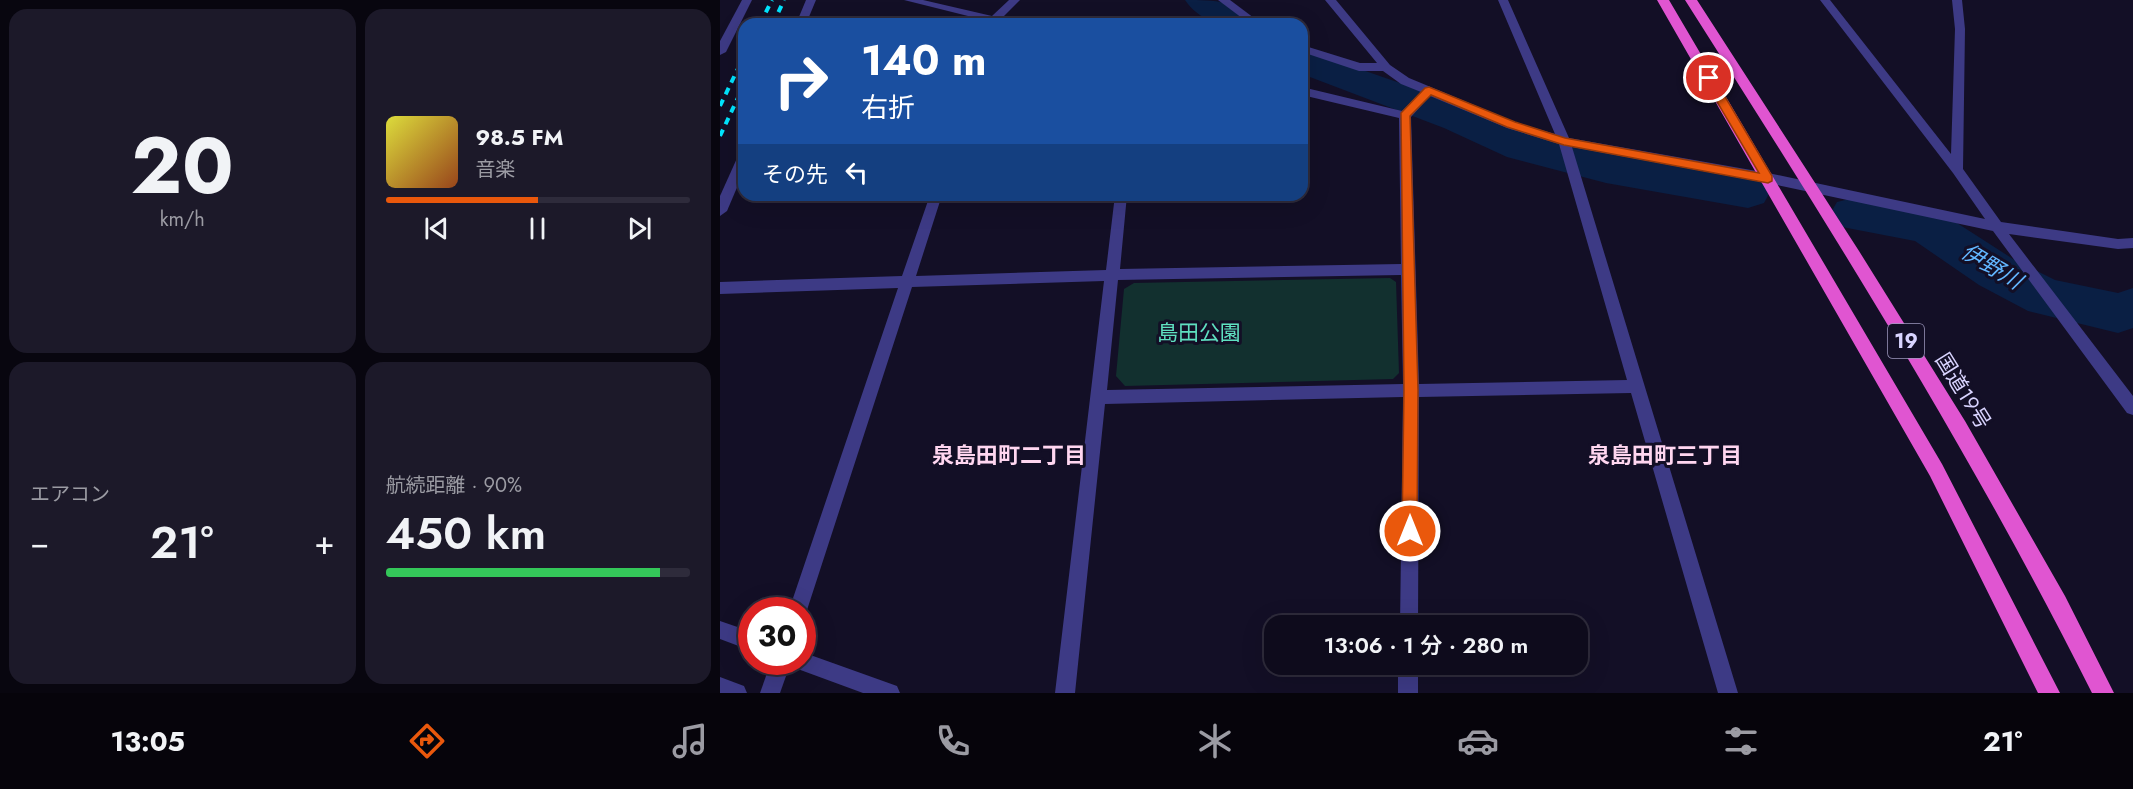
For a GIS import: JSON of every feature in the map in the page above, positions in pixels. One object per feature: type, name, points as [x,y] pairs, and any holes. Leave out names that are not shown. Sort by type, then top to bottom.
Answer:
[{"type":"highway","name":"19","points":[[1663,0],[1936,470],[2049,693]]},
{"type":"highway","name":"国道19号","points":[[1691,0],[1811,187],[1984,467],[2103,693]]},
{"type":"street","points":[[720,52],[747,0]]},
{"type":"street","points":[[804,18],[811,0]]},
{"type":"street","points":[[909,0],[978,18]]},
{"type":"street","points":[[997,18],[1015,0]]},
{"type":"street","points":[[1223,0],[1248,18]]},
{"type":"street","points":[[1330,0],[1386,67],[1405,81],[1511,125],[1564,141],[1768,178],[1998,227],[2118,244],[2133,243]]},
{"type":"street","points":[[1503,0],[1564,141],[1728,693]]},
{"type":"street","points":[[1825,0],[1957,170],[2034,279],[2133,408]]},
{"type":"street","points":[[1957,0],[1959,29],[1957,170]]},
{"type":"street","points":[[1308,50],[1359,67],[1386,67]]},
{"type":"street","points":[[1409,615],[1411,390],[1405,116],[1429,90]]},
{"type":"street","points":[[1308,92],[1405,116]]},
{"type":"street","points":[[720,211],[738,170]]},
{"type":"street","points":[[802,597],[934,201]]},
{"type":"street","points":[[1065,693],[1120,201]]},
{"type":"street","points":[[720,288],[1113,275],[1409,269]]},
{"type":"street","points":[[1097,397],[1637,386]]},
{"type":"street","points":[[720,630],[738,637]]},
{"type":"street","points":[[816,667],[890,693]]},
{"type":"street","points":[[770,693],[776,675]]},
{"type":"street","points":[[1408,675],[1408,693]]},
{"type":"street","points":[[720,687],[737,693]]},
{"type":"green space","name":"島田公園","points":[[1390,278],[1396,282],[1399,373],[1393,379],[1125,386],[1116,376],[1124,289],[1134,283]]},
{"type":"waterway","name":"伊野川","points":[[1203,0],[1230,18]]},
{"type":"waterway","name":"伊野川","points":[[1308,63],[1458,118],[1522,147],[1606,168],[1748,192]]},
{"type":"waterway","name":"伊野川","points":[[1853,214],[1927,226],[1996,272],[2045,297],[2118,313],[2133,308]]},
{"type":"railway","points":[[763,18],[772,0]]},
{"type":"railway","points":[[776,18],[784,0]]},
{"type":"railway","points":[[720,106],[738,68]]},
{"type":"railway","points":[[720,136],[738,98]]},
{"type":"district","name":"泉島田町二丁目","points":[[1009,455]]},
{"type":"district","name":"泉島田町三丁目","points":[[1665,455]]},
{"type":"route","points":[[1410,531],[1411,390],[1405,116],[1429,90],[1511,125],[1564,141],[1768,178],[1709,78]]}]
